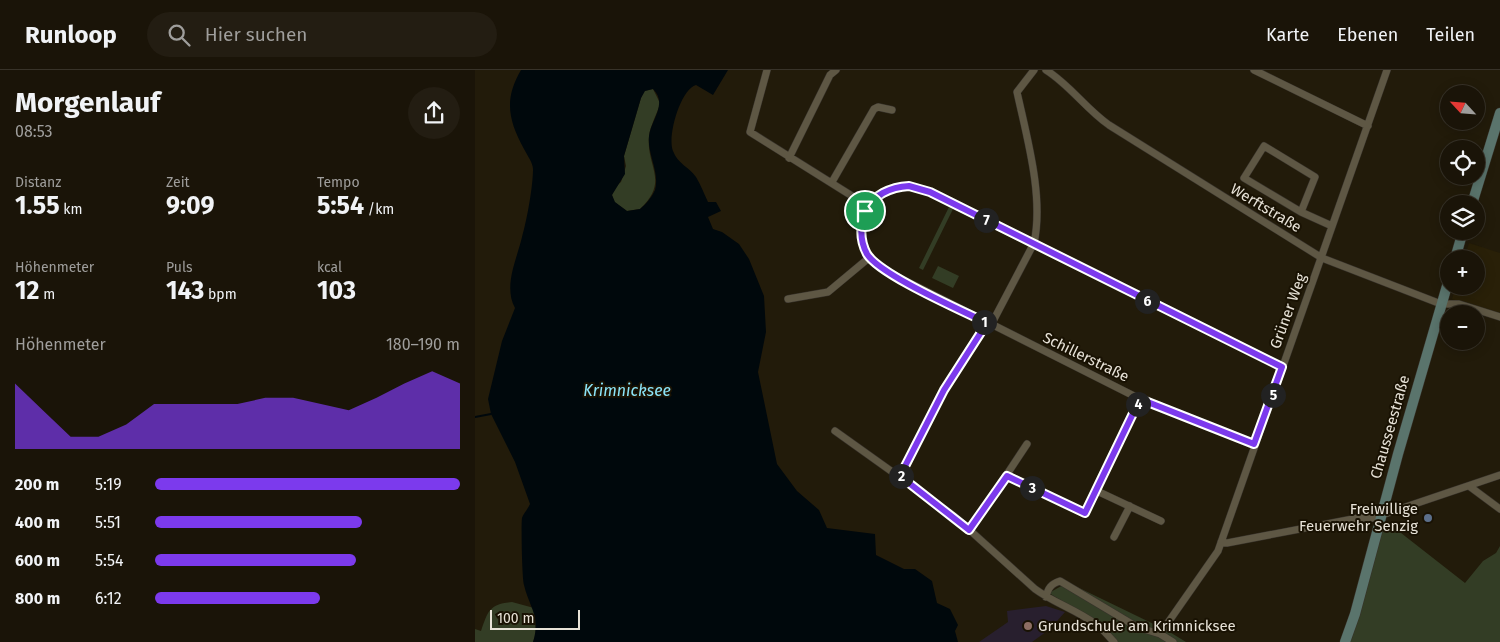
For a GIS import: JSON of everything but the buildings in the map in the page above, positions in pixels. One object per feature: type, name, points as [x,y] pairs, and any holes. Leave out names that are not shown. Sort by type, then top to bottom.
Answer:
[{"type":"main road","points":[[1475,195],[1500,112]]},
{"type":"main road","name":"Chausseestraße","points":[[1345,642],[1355,614],[1444,295]]},
{"type":"street","points":[[789,158],[830,75],[836,70]]},
{"type":"street","points":[[900,476],[944,390],[989,324],[1034,243],[1037,230],[1037,204],[1017,92],[1034,70]]},
{"type":"street","name":"Werftstraße","points":[[1046,70],[1063,82],[1091,111],[1109,125],[1322,258],[1441,304],[1459,304],[1500,317]]},
{"type":"street","points":[[1254,70],[1368,126]]},
{"type":"street","name":"Grüner Weg","points":[[1160,634],[1213,560],[1221,542],[1387,70]]},
{"type":"street","points":[[767,72],[750,132],[868,206]]},
{"type":"street","points":[[832,182],[874,109],[878,107],[892,110]]},
{"type":"street","points":[[1301,212],[1315,177],[1264,146],[1244,178],[1301,212],[1331,226]]},
{"type":"street","points":[[788,298],[828,292],[870,257],[863,243],[861,233],[862,222],[868,206],[881,194],[891,189],[915,187],[1034,243],[1282,367]]},
{"type":"street","name":"Schillerstraße","points":[[870,257],[882,269],[1140,399],[1254,444]]},
{"type":"street","points":[[1007,476],[1085,513],[1140,399]]},
{"type":"street","points":[[835,431],[900,476],[969,530],[1046,597],[1099,626],[1113,642]]},
{"type":"street","points":[[969,530],[1027,444]]},
{"type":"street","points":[[1221,542],[1227,543],[1381,516],[1500,475]]},
{"type":"street","points":[[1469,486],[1500,509]]},
{"type":"street","points":[[1097,491],[1161,521]]},
{"type":"street","points":[[1114,537],[1130,506]]},
{"type":"street","points":[[1046,597],[1047,589],[1060,581],[1129,621],[1137,628],[1160,634],[1173,642]]},
{"type":"shaded area","points":[[1469,243],[1500,253],[1500,315],[1485,310],[1485,305],[1470,305],[1452,299],[1453,295],[1485,295],[1485,250],[1467,250]]},
{"type":"shaded area","name":"Grundschule am Krimnicksee","points":[[1046,606],[1065,612],[1050,629],[1032,642],[979,642],[1008,622],[1007,611]]},
{"type":"green space","points":[[653,89],[660,103],[649,137],[649,147],[655,173],[654,190],[640,209],[627,211],[614,202],[612,195],[615,187],[621,182],[626,166],[624,156],[641,98],[644,91]]},
{"type":"green space","points":[[949,207],[953,209],[923,270],[919,268]]},
{"type":"green space","points":[[938,266],[959,276],[953,288],[932,278]]},
{"type":"green space","points":[[1387,522],[1465,583],[1483,561],[1496,553],[1500,546],[1500,642],[1349,642],[1381,526]]},
{"type":"green space","points":[[1071,584],[1168,631],[1186,642],[1117,642],[1101,625],[1049,593],[1063,585]]},
{"type":"green space","points":[[512,602],[534,608],[536,633],[533,642],[475,642],[475,629],[481,631],[490,610],[498,605]]},
{"type":"water","name":"Krimnicksee","points":[[521,70],[728,70],[713,95],[696,85],[685,95],[673,125],[672,144],[675,155],[696,177],[708,202],[716,202],[721,211],[708,217],[713,229],[722,232],[739,244],[749,259],[764,296],[766,332],[758,372],[777,464],[797,491],[819,510],[827,528],[875,534],[876,555],[904,569],[915,569],[932,581],[937,603],[950,609],[958,625],[955,631],[958,642],[533,642],[536,625],[524,585],[522,552],[522,518],[530,504],[515,462],[491,414],[488,399],[502,341],[515,308],[510,291],[512,272],[526,222],[533,176],[532,164],[514,129],[510,110],[512,90]],"holes":[[[653,89],[657,95],[659,106],[649,136],[656,176],[655,190],[640,209],[627,211],[615,202],[612,195],[625,174],[624,156],[641,98],[645,91]]]},
{"type":"waterway","points":[[475,417],[491,414]]},
{"type":"place","name":"Freiwillige Feuerwehr Senzig","points":[[1428,518]]},
{"type":"place","name":"Grundschule am Krimnicksee","points":[[1028,626]]},
{"type":"route","points":[[909,186],[921,189],[1034,243],[1282,367],[1268,411],[1254,444],[1140,399],[1085,513],[1007,476],[969,530],[954,516],[900,476],[944,390],[987,323],[877,265],[867,253],[863,243],[861,227],[865,211],[875,198],[891,189],[909,186]]}]
